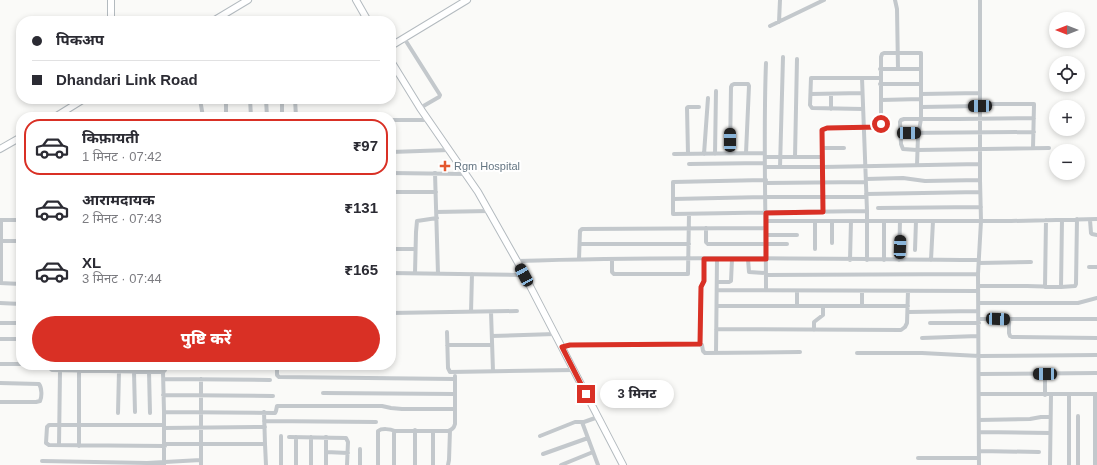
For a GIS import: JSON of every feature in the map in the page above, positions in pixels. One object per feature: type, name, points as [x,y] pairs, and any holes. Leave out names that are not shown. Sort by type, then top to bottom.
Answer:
[{"type":"street","points":[[110,16],[111,0]]},
{"type":"street","points":[[221,16],[248,0]]},
{"type":"street","points":[[356,0],[365,16]]},
{"type":"street","points":[[396,43],[467,0]]},
{"type":"street","points":[[779,22],[780,0]]},
{"type":"street","points":[[770,26],[815,2],[824,0]]},
{"type":"street","points":[[895,0],[897,9],[898,69]]},
{"type":"street","points":[[979,465],[978,274],[981,221],[980,0]]},
{"type":"street","points":[[404,38],[440,95],[420,108]]},
{"type":"street","points":[[823,212],[822,132],[824,129],[881,126],[880,69],[882,54],[884,53],[921,53],[921,119],[918,133],[917,165]]},
{"type":"street","points":[[780,167],[783,57]]},
{"type":"street","points":[[795,157],[797,59]]},
{"type":"street","points":[[766,63],[764,106],[766,290]]},
{"type":"street","points":[[396,68],[420,108],[466,174],[489,211],[517,261],[623,465]]},
{"type":"street","points":[[880,69],[921,69]]},
{"type":"street","points":[[862,78],[867,211],[867,260]]},
{"type":"street","points":[[863,109],[812,108],[810,105],[811,79],[880,78]]},
{"type":"street","points":[[730,153],[730,87],[734,84],[748,84],[746,153]]},
{"type":"street","points":[[880,84],[921,84]]},
{"type":"street","points":[[715,154],[716,91]]},
{"type":"street","points":[[811,94],[862,93]]},
{"type":"street","points":[[921,94],[980,93]]},
{"type":"street","points":[[831,94],[831,109]]},
{"type":"street","points":[[704,154],[708,98]]},
{"type":"street","points":[[881,100],[921,99]]},
{"type":"street","points":[[921,107],[1032,103],[1034,105],[1034,148]]},
{"type":"street","points":[[63,112],[76,104]]},
{"type":"street","points":[[688,154],[687,108],[699,107]]},
{"type":"street","points":[[1034,118],[904,119],[901,120],[901,144],[905,150],[1049,148]]},
{"type":"street","points":[[396,120],[428,120]]},
{"type":"street","points":[[900,133],[1034,132]]},
{"type":"street","points":[[0,149],[16,140]]},
{"type":"street","points":[[822,148],[844,148]]},
{"type":"street","points":[[396,152],[449,150]]},
{"type":"street","points":[[674,154],[746,153],[780,157],[822,157]]},
{"type":"street","points":[[689,164],[823,167],[980,164]]},
{"type":"street","points":[[396,173],[466,174]]},
{"type":"street","points":[[435,173],[438,274]]},
{"type":"street","points":[[867,211],[673,214],[673,182],[823,182],[902,178],[925,181],[980,180]]},
{"type":"street","points":[[396,192],[436,192]]},
{"type":"street","points":[[673,199],[766,197],[823,198],[866,195],[980,192]]},
{"type":"street","points":[[878,208],[981,207]]},
{"type":"street","points":[[436,212],[489,211]]},
{"type":"street","points":[[612,259],[612,272],[614,274],[688,274],[689,214]]},
{"type":"street","points":[[414,273],[417,221],[437,218]]},
{"type":"street","points":[[766,221],[981,221],[1097,219]]},
{"type":"street","points":[[16,220],[1,220],[1,283],[16,284]]},
{"type":"street","points":[[1045,287],[1046,220]]},
{"type":"street","points":[[1061,287],[1062,220]]},
{"type":"street","points":[[717,290],[908,291],[1073,287],[1076,284],[1077,220]]},
{"type":"street","points":[[1090,220],[1091,233],[1097,235]]},
{"type":"street","points":[[815,221],[816,249]]},
{"type":"street","points":[[832,221],[832,243]]},
{"type":"street","points":[[850,260],[851,221]]},
{"type":"street","points":[[884,221],[884,260]]},
{"type":"street","points":[[899,260],[900,221]]},
{"type":"street","points":[[915,250],[916,221]]},
{"type":"street","points":[[931,260],[933,221]]},
{"type":"street","points":[[706,228],[707,243],[766,245],[787,244]]},
{"type":"street","points":[[579,259],[580,231],[582,229],[766,228]]},
{"type":"street","points":[[766,235],[797,235]]},
{"type":"street","points":[[1,241],[16,241]]},
{"type":"street","points":[[580,244],[689,244]]},
{"type":"street","points":[[396,249],[415,249]]},
{"type":"street","points":[[517,261],[689,258],[1031,262]]},
{"type":"street","points":[[704,259],[704,281],[701,287],[700,344],[702,345],[704,352],[800,352]]},
{"type":"street","points":[[716,353],[717,259]]},
{"type":"street","points":[[717,282],[731,281],[732,259]]},
{"type":"street","points":[[748,259],[749,272],[766,274],[978,274]]},
{"type":"street","points":[[1089,267],[1097,267]]},
{"type":"street","points":[[396,273],[524,275]]},
{"type":"street","points":[[471,312],[472,274]]},
{"type":"street","points":[[797,291],[797,306]]},
{"type":"street","points":[[862,291],[862,306]]},
{"type":"street","points":[[716,329],[901,330],[905,327],[908,312],[908,291]]},
{"type":"street","points":[[978,303],[1078,303],[1097,298]]},
{"type":"street","points":[[0,303],[16,304]]},
{"type":"street","points":[[717,306],[908,306]]},
{"type":"street","points":[[814,330],[814,322],[823,315],[823,306]]},
{"type":"street","points":[[908,312],[978,311]]},
{"type":"street","points":[[491,312],[493,371]]},
{"type":"street","points":[[396,313],[517,312]]},
{"type":"street","points":[[1009,319],[1009,334],[1012,337],[1097,338]]},
{"type":"street","points":[[930,323],[1009,319],[1097,319]]},
{"type":"street","points":[[0,323],[16,323]]},
{"type":"street","points":[[447,332],[450,372],[574,370]]},
{"type":"street","points":[[492,336],[555,334]]},
{"type":"street","points":[[922,338],[978,336]]},
{"type":"street","points":[[0,339],[16,339]]},
{"type":"street","points":[[562,347],[570,345],[700,344]]},
{"type":"street","points":[[447,345],[492,345]]},
{"type":"street","points":[[857,353],[922,353],[979,356],[1097,355]]},
{"type":"street","points":[[0,364],[16,364]]},
{"type":"street","points":[[52,370],[162,372],[165,370]]},
{"type":"street","points":[[59,445],[60,370]]},
{"type":"street","points":[[277,370],[277,375],[279,377],[455,379]]},
{"type":"street","points":[[79,446],[80,371]]},
{"type":"street","points":[[118,413],[121,371]]},
{"type":"street","points":[[134,372],[134,412]]},
{"type":"street","points":[[150,372],[150,413]]},
{"type":"street","points":[[162,372],[165,445],[164,463]]},
{"type":"street","points":[[378,465],[378,431],[380,430],[433,431],[453,429],[455,424],[455,372]]},
{"type":"street","points":[[979,374],[1097,373]]},
{"type":"street","points":[[1045,374],[1045,395]]},
{"type":"street","points":[[163,379],[270,380]]},
{"type":"street","points":[[42,461],[47,463],[201,463],[201,379]]},
{"type":"street","points":[[0,383],[39,384],[41,386],[40,401],[0,402]]},
{"type":"street","points":[[323,393],[455,394]]},
{"type":"street","points":[[979,394],[1096,394],[1096,465]]},
{"type":"street","points":[[1069,465],[1070,394]]},
{"type":"street","points":[[163,395],[273,396]]},
{"type":"street","points":[[1050,465],[1051,395]]},
{"type":"street","points":[[164,412],[276,412],[277,406],[382,406],[402,409],[455,409]]},
{"type":"street","points":[[264,412],[266,465]]},
{"type":"street","points":[[1078,416],[1078,465]]},
{"type":"street","points":[[540,436],[575,422],[582,422],[598,417]]},
{"type":"street","points":[[979,420],[1050,417]]},
{"type":"street","points":[[264,421],[376,422]]},
{"type":"street","points":[[582,422],[598,465]]},
{"type":"street","points":[[265,427],[200,428],[49,425],[47,427],[46,443],[49,445],[79,446],[265,444]]},
{"type":"street","points":[[415,430],[415,465]]},
{"type":"street","points":[[448,465],[450,430]]},
{"type":"street","points":[[394,465],[395,431]]},
{"type":"street","points":[[433,431],[433,465]]},
{"type":"street","points":[[979,432],[1050,433]]},
{"type":"street","points":[[281,436],[281,465]]},
{"type":"street","points":[[289,437],[346,438],[348,465]]},
{"type":"street","points":[[296,437],[296,465]]},
{"type":"street","points":[[311,437],[311,465]]},
{"type":"street","points":[[326,438],[326,465]]},
{"type":"street","points":[[543,454],[588,438]]},
{"type":"street","points":[[360,449],[360,465]]},
{"type":"street","points":[[979,451],[1039,452]]},
{"type":"street","points":[[326,452],[348,453]]},
{"type":"street","points":[[561,465],[593,452]]},
{"type":"street","points":[[918,458],[979,458]]},
{"type":"place","name":"Rgm Hospital","points":[[445,166]]},
{"type":"route","points":[[586,394],[562,347],[565,345],[700,344],[701,286],[704,281],[704,259],[766,259],[766,213],[823,212],[822,130],[827,128],[879,127],[881,124]]}]
